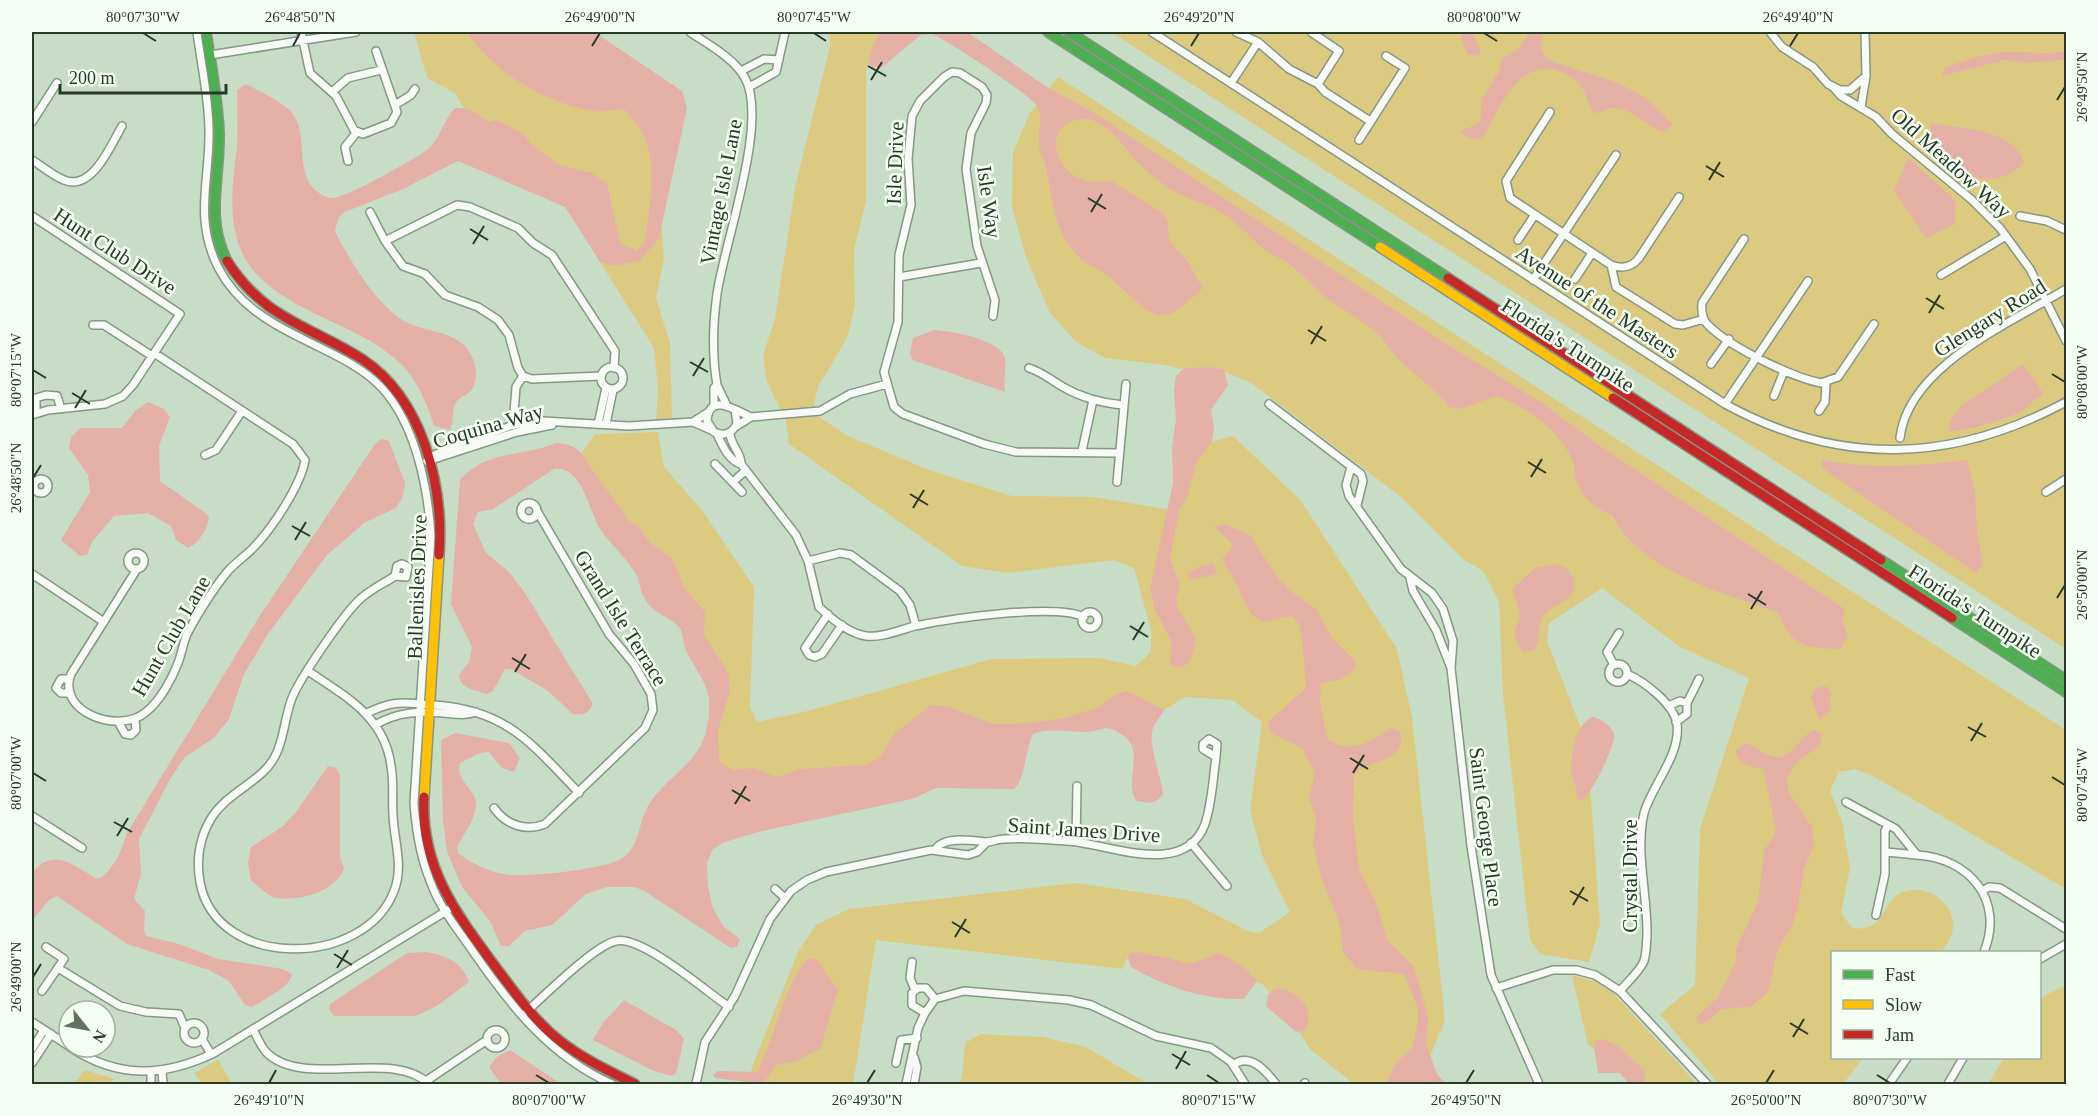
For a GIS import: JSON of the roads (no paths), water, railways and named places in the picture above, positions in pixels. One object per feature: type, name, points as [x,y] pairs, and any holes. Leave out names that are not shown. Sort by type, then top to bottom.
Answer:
[{"type":"main road","name":"Ballenisles Drive","points":[[206,32],[218,117],[219,142],[213,186],[213,222],[226,259],[248,292],[261,304],[292,324],[363,360],[384,376],[402,397],[413,417],[423,462],[438,509],[440,542],[426,708],[423,814],[432,860],[448,910],[524,1013],[560,1041],[607,1071],[635,1084]]},
{"type":"main road","name":"Florida's Turnpike","points":[[1048,32],[2067,692]]},
{"type":"main road","name":"Florida's Turnpike","points":[[1069,32],[2067,680]]},
{"type":"street","name":"Ballenisles Drive","points":[[197,32],[209,130],[203,195],[204,214],[214,259],[245,303],[259,314],[275,326],[345,361],[382,388],[408,430],[423,462]]},
{"type":"street","points":[[301,32],[310,73],[332,92],[357,132],[367,134],[391,123],[396,117],[395,105],[376,51]]},
{"type":"street","points":[[304,39],[307,32]]},
{"type":"street","points":[[210,55],[356,32]]},
{"type":"street","name":"Vintage Isle Lane","points":[[690,32],[741,71],[749,87],[753,106],[737,208],[717,293],[714,363],[717,385],[726,404]]},
{"type":"street","points":[[749,87],[776,72],[785,32]]},
{"type":"street","name":"Avenue of the Masters","points":[[1152,32],[1725,404],[1766,425],[1805,438],[1845,447],[1900,450],[1941,447],[1977,440],[2023,424],[2067,402]]},
{"type":"street","points":[[1236,32],[1258,42],[1289,69],[1318,84],[1325,92],[1370,121]]},
{"type":"street","points":[[1311,32],[1339,51],[1318,84]]},
{"type":"street","name":"Old Meadow Way","points":[[1770,32],[1782,47],[1807,62],[1841,96],[1861,107],[1972,200],[2006,236],[2030,269],[2067,341]]},
{"type":"street","name":"Old Meadow Way","points":[[1861,107],[1866,76],[1865,32]]},
{"type":"street","points":[[1231,83],[1258,42]]},
{"type":"street","points":[[1359,140],[1405,68],[1386,56]]},
{"type":"street","points":[[741,71],[764,59],[779,60]]},
{"type":"street","points":[[332,92],[348,78],[381,69]]},
{"type":"street","name":"Isle Drive","points":[[887,384],[885,368],[898,321],[900,247],[911,205],[908,159],[913,112],[944,77],[952,72],[960,73],[982,87],[987,95]]},
{"type":"street","points":[[1401,74],[1408,79]]},
{"type":"street","points":[[1833,87],[1850,90],[1866,76]]},
{"type":"street","points":[[32,122],[57,83]]},
{"type":"street","points":[[395,105],[411,95],[415,89]]},
{"type":"street","name":"Isle Way","points":[[987,95],[971,133],[966,160],[966,178],[981,263],[995,300],[993,315]]},
{"type":"street","points":[[1550,112],[1506,181],[1510,198],[1534,216],[1611,266],[1626,267],[1636,261],[1679,197]]},
{"type":"street","points":[[32,160],[64,180],[81,181],[92,174],[123,126]]},
{"type":"street","points":[[348,161],[345,147],[357,132]]},
{"type":"street","points":[[1533,280],[1616,155]]},
{"type":"street","points":[[385,241],[457,206],[470,207],[518,228],[533,243],[552,255],[615,351],[614,368]]},
{"type":"street","points":[[370,212],[385,241],[404,266],[425,274],[445,295],[478,307],[498,320],[508,335],[519,372],[523,376],[532,379],[601,376]]},
{"type":"street","name":"Hunt Club Drive","points":[[32,216],[180,314],[153,355]]},
{"type":"street","points":[[1518,240],[1534,216]]},
{"type":"street","points":[[2020,216],[2047,221],[2067,230]]},
{"type":"street","points":[[1941,275],[2006,236]]},
{"type":"street","points":[[1744,239],[1703,300],[1701,311],[1704,319],[1729,339],[1784,371],[1826,383],[1838,377],[1874,324]]},
{"type":"street","points":[[1575,279],[1592,253]]},
{"type":"street","points":[[899,277],[981,263]]},
{"type":"street","points":[[1611,266],[1616,287],[1679,325],[1704,319]]},
{"type":"street","points":[[1725,404],[1808,281]]},
{"type":"street","name":"Glengary Road","points":[[1900,438],[1907,412],[1940,368],[2067,289]]},
{"type":"street","name":"Hunt Club Lane","points":[[93,325],[104,325],[242,411],[296,447],[305,460],[303,473],[262,538],[226,574],[189,632],[171,679],[149,710],[135,719],[119,723]]},
{"type":"street","points":[[1711,364],[1729,339]]},
{"type":"street","points":[[61,409],[57,396],[46,395],[36,398],[34,414],[105,404],[119,398],[130,389],[153,355]]},
{"type":"street","points":[[614,368],[621,373],[623,380],[620,386],[610,389],[601,383],[601,376],[605,370],[614,368]]},
{"type":"street","points":[[1029,368],[1093,400],[1123,405]]},
{"type":"street","points":[[1774,396],[1784,371]]},
{"type":"street","points":[[513,425],[516,387],[523,376]]},
{"type":"street","points":[[1819,411],[1825,402],[1826,383]]},
{"type":"street","points":[[693,422],[711,408],[726,404],[751,417],[820,411],[850,394],[887,384],[894,407],[899,412],[984,444],[1028,453],[1082,451],[1119,453]]},
{"type":"street","points":[[1117,482],[1126,384]]},
{"type":"street","name":"Vintage Isle Lane","points":[[711,408],[717,385]]},
{"type":"street","points":[[602,424],[610,389]]},
{"type":"street","points":[[1082,451],[1093,400]]},
{"type":"street","points":[[1269,404],[1361,474],[1364,481],[1357,505]]},
{"type":"street","points":[[711,408],[706,421],[788,522],[808,561],[817,604],[842,625],[859,635],[870,637],[916,626],[1007,613],[1064,612],[1084,616]]},
{"type":"street","points":[[735,410],[738,418],[730,441],[735,456]]},
{"type":"street","points":[[205,455],[216,450],[242,411]]},
{"type":"street","points":[[714,432],[733,430],[751,417]]},
{"type":"street","name":"Coquina Way","points":[[423,462],[436,454],[513,425],[543,421],[629,426],[693,422],[714,432]]},
{"type":"street","name":"Coquina Way","points":[[423,462],[441,459],[517,432],[558,423]]},
{"type":"street","points":[[715,464],[742,492]]},
{"type":"street","points":[[733,482],[743,467]]},
{"type":"street","name":"Saint George Place","points":[[1351,467],[1347,489],[1378,540],[1410,578],[1432,593],[1448,618],[1453,641],[1451,668],[1484,939],[1496,988],[1539,1084]]},
{"type":"street","points":[[2046,492],[2067,479]]},
{"type":"street","name":"Grand Isle Terrace","points":[[494,808],[501,819],[522,827],[535,828],[549,821],[645,728],[653,714],[653,702],[634,664],[609,634],[537,511]]},
{"type":"street","points":[[808,561],[840,553],[851,555],[900,591],[910,605],[916,626]]},
{"type":"street","points":[[135,719],[136,730],[131,735],[125,734],[119,723],[96,717],[76,704],[70,693],[69,679],[137,569]]},
{"type":"street","points":[[32,574],[104,622]]},
{"type":"street","points":[[308,671],[367,713],[385,742],[391,765],[393,817],[399,865],[397,884],[387,906],[374,920],[356,932],[310,948],[272,947],[234,934],[212,913],[203,895],[198,863],[202,839],[218,808],[274,760],[283,740],[293,696],[308,671],[357,602],[395,576]]},
{"type":"street","name":"Saint George Place","points":[[1410,578],[1413,591],[1436,630],[1451,668]]},
{"type":"street","points":[[828,614],[805,648],[809,655],[815,657],[822,654],[842,625]]},
{"type":"street","points":[[1614,665],[1607,652],[1619,633]]},
{"type":"street","points":[[1614,665],[1609,673],[1613,681],[1622,681],[1627,674]]},
{"type":"street","points":[[1614,665],[1624,666],[1627,674],[1668,706],[1676,722]]},
{"type":"street","points":[[69,679],[61,679],[56,688],[61,693],[70,693]]},
{"type":"street","points":[[1668,706],[1680,701],[1687,703],[1699,679]]},
{"type":"street","points":[[367,713],[401,701],[468,715],[476,712],[496,719],[517,731],[579,793]]},
{"type":"street","name":"Crystal Drive","points":[[1620,991],[1642,964],[1646,952],[1648,913],[1641,849],[1643,819],[1648,801],[1674,746],[1676,722],[1687,714],[1687,703]]},
{"type":"street","points":[[375,725],[393,715],[426,708]]},
{"type":"street","name":"Saint James Drive","points":[[935,850],[938,845],[946,842],[980,840],[987,842],[1003,839],[1076,842],[1159,855],[1178,851],[1191,843],[1205,824],[1216,757]]},
{"type":"street","points":[[1076,842],[1077,786]]},
{"type":"street","points":[[1846,802],[1902,835],[1917,855]]},
{"type":"street","points":[[32,816],[82,848]]},
{"type":"street","points":[[1876,915],[1884,882],[1885,831],[1888,825]]},
{"type":"street","name":"Saint James Drive","points":[[696,1084],[705,1042],[729,1007],[770,919],[785,898],[807,880],[826,872],[935,850],[968,855],[980,850],[987,842]]},
{"type":"street","points":[[1191,843],[1227,886]]},
{"type":"street","points":[[1886,852],[1940,857],[1956,864],[1982,891],[1990,918],[1984,951]]},
{"type":"street","points":[[1982,891],[1989,887],[2000,888],[2067,928]]},
{"type":"street","points":[[775,889],[785,898]]},
{"type":"street","points":[[93,1059],[103,1064],[141,1073],[162,1071],[190,1064],[253,1029],[448,910]]},
{"type":"street","points":[[524,1013],[601,948],[621,940],[642,945],[729,1007]]},
{"type":"street","points":[[2041,958],[2067,944]]},
{"type":"street","points":[[42,991],[64,959],[46,947]]},
{"type":"street","points":[[912,962],[910,978],[915,990]]},
{"type":"street","points":[[58,968],[120,1006],[138,1011],[178,1014],[195,1023],[203,1029],[202,1039],[211,1054]]},
{"type":"street","points":[[1496,988],[1543,972],[1565,969],[1595,975],[1620,991],[1707,1084]]},
{"type":"street","points":[[925,1013],[912,1005],[910,997],[915,990],[926,988],[936,999]]},
{"type":"street","points":[[906,1084],[914,1057],[916,1038],[925,1013],[936,999],[968,991],[1083,1003],[1156,1036],[1211,1048],[1233,1065],[1245,1084]]},
{"type":"street","name":"Ballenisles Drive","points":[[524,1013],[561,1054],[612,1084]]},
{"type":"street","points":[[178,1014],[185,1028],[185,1038],[195,1044],[203,1058]]},
{"type":"street","points":[[32,1022],[57,1038]]},
{"type":"street","points":[[185,1028],[195,1023]]},
{"type":"street","points":[[253,1029],[266,1051],[288,1065],[310,1069],[350,1068],[404,1072],[428,1083],[487,1040]]},
{"type":"street","points":[[32,1049],[44,1030]]},
{"type":"street","points":[[32,1062],[51,1034]]},
{"type":"street","points":[[896,1063],[901,1040],[916,1038]]},
{"type":"street","points":[[195,1044],[202,1039]]},
{"type":"street","points":[[914,1057],[917,1067],[914,1084]]},
{"type":"street","points":[[1233,1065],[1243,1059],[1251,1060],[1276,1084]]},
{"type":"street","points":[[1889,1084],[1906,1059]]},
{"type":"street","points":[[1948,1084],[1962,1059]]},
{"type":"street","points":[[162,1071],[163,1084]]},
{"type":"street","points":[[152,1072],[152,1084]]}]
